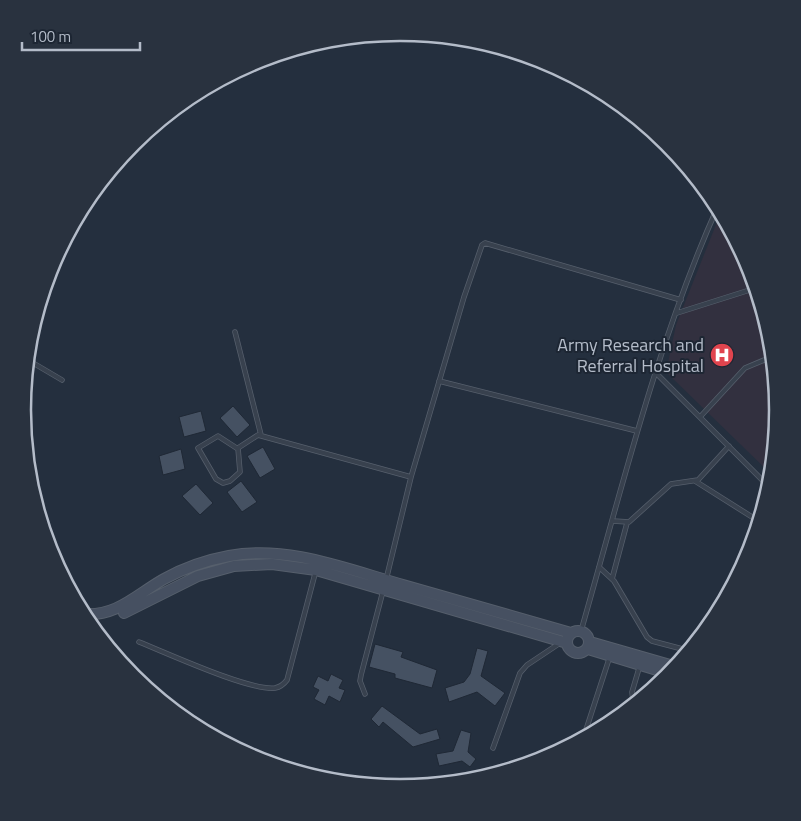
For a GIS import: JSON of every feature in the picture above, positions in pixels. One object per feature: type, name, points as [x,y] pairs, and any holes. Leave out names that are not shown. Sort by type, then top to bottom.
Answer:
[{"type":"main road","points":[[97,621],[107,620],[170,576],[226,556],[263,553],[317,565],[570,637],[587,635],[589,645]]},
{"type":"main road","points":[[92,615],[118,612]]},
{"type":"main road","points":[[570,637],[569,649],[575,654],[582,653],[589,645]]},
{"type":"main road","points":[[589,645],[610,656],[662,672]]},
{"type":"main road","points":[[589,645],[668,665]]},
{"type":"lane","points":[[492,748],[520,674],[527,665],[570,637],[599,567],[637,431],[656,373],[681,300],[714,216]]},
{"type":"lane","points":[[365,694],[360,681],[361,675],[411,476],[464,297],[482,245],[485,243],[681,300]]},
{"type":"lane","points":[[677,312],[749,290]]},
{"type":"lane","points":[[235,332],[261,435]]},
{"type":"lane","points":[[700,417],[745,368],[767,359]]},
{"type":"lane","points":[[34,363],[62,380]]},
{"type":"lane","points":[[656,373],[763,481]]},
{"type":"lane","points":[[439,381],[637,431]]},
{"type":"lane","points":[[238,449],[255,436],[261,435],[411,476]]},
{"type":"lane","points":[[218,436],[238,449],[240,472],[230,481],[223,483],[216,479],[198,448],[218,436]]},
{"type":"lane","points":[[612,579],[627,523],[671,484],[695,481],[729,446]]},
{"type":"lane","points":[[695,481],[753,518]]},
{"type":"lane","points":[[613,521],[627,523]]},
{"type":"lane","points":[[139,642],[240,681],[266,687],[280,686],[287,680],[317,565]]},
{"type":"lane","points":[[599,567],[612,579],[644,634],[652,641],[682,649]]},
{"type":"lane","points":[[586,729],[610,656]]},
{"type":"lane","points":[[632,698],[640,665]]},
{"type":"shaded area","name":"Army Research and Referral Hospital","points":[[717,221],[742,269],[763,338],[767,362],[770,410],[765,469],[666,372],[676,325]]},
{"type":"building","points":[[233,406],[250,425],[237,437],[220,418]]},
{"type":"building","points":[[201,411],[206,431],[184,437],[179,417]]},
{"type":"building","points":[[263,447],[275,469],[260,478],[247,456]]},
{"type":"building","points":[[181,449],[185,469],[163,475],[159,456]]},
{"type":"building","points":[[241,481],[257,502],[242,512],[227,492]]},
{"type":"building","points":[[196,484],[213,503],[200,515],[182,496]]},
{"type":"building","points":[[375,644],[403,652],[401,657],[437,670],[432,688],[395,678],[395,674],[369,667]]},
{"type":"building","points":[[477,648],[488,651],[481,676],[505,693],[495,706],[477,692],[449,702],[445,688],[464,682],[470,674]]},
{"type":"building","points":[[331,674],[343,680],[339,688],[345,690],[340,702],[329,696],[325,705],[314,699],[319,690],[313,687],[318,676],[328,681]]},
{"type":"building","points":[[382,706],[420,734],[437,729],[440,739],[413,747],[383,722],[379,727],[371,719]]},
{"type":"building","points":[[461,730],[471,733],[468,752],[476,759],[470,767],[462,761],[439,766],[436,754],[453,751]]},
{"type":"place","name":"Army Research and Referral Hospital","points":[[722,355]]}]
